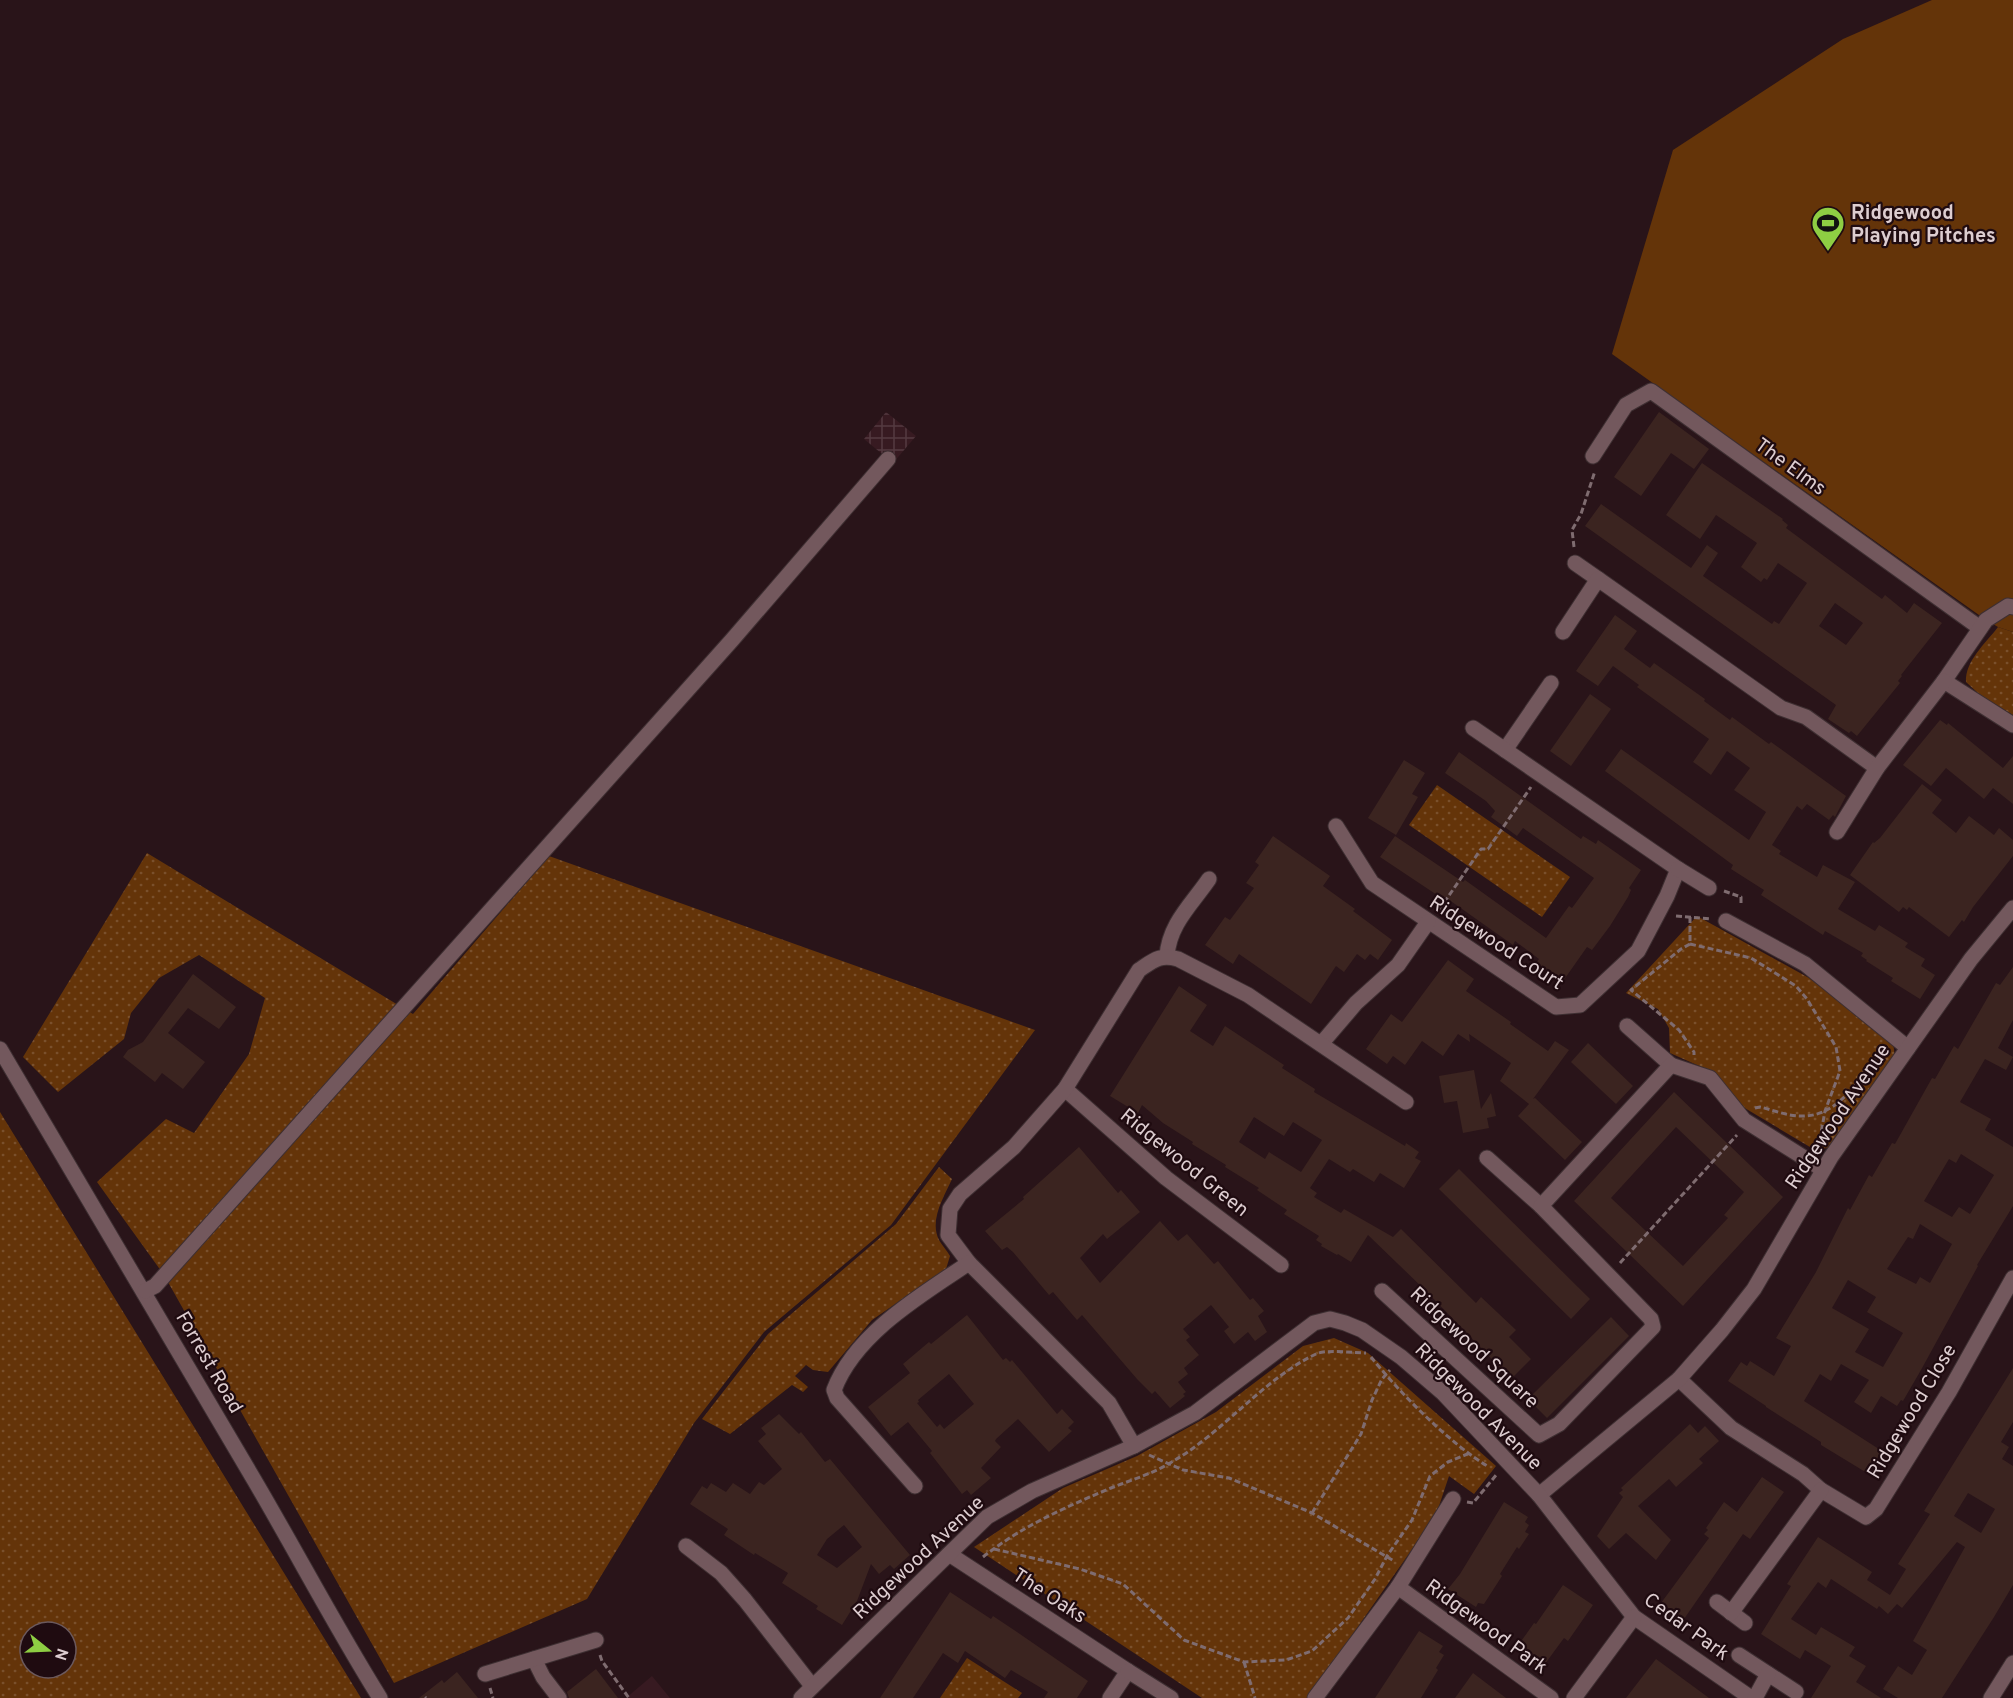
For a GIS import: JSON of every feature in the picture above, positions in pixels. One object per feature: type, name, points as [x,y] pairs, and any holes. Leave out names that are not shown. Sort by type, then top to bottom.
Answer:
[{"type":"street","name":"The Elms","points":[[1593,456],[1626,405],[1651,391],[1983,624]]},
{"type":"street","points":[[145,1291],[155,1286],[732,640],[888,459]]},
{"type":"street","points":[[1575,563],[1781,708],[1806,717],[1877,768]]},
{"type":"street","points":[[1563,632],[1598,579]]},
{"type":"street","points":[[1837,832],[1877,768],[1944,681],[1983,624],[1997,610],[2008,606],[2013,607]]},
{"type":"street","points":[[1944,681],[2013,725]]},
{"type":"street","points":[[1505,750],[1551,683]]},
{"type":"street","points":[[1473,728],[1709,888]]},
{"type":"street","name":"Ridgewood Court","points":[[1336,826],[1372,883],[1556,1007],[1580,1005],[1638,951],[1678,869]]},
{"type":"street","points":[[1167,956],[1168,940],[1172,932],[1183,913],[1209,879]]},
{"type":"street","name":"Ridgewood Avenue","points":[[801,1698],[987,1517],[1032,1491],[1134,1446],[1195,1413],[1314,1323],[1330,1319],[1345,1323],[1362,1330],[1401,1357],[1443,1393],[1539,1495],[1679,1379],[1722,1330],[1754,1289],[1827,1163],[1971,959],[2013,908]]},
{"type":"street","points":[[1726,921],[1804,964],[1908,1048]]},
{"type":"street","points":[[1321,1044],[1356,1003],[1398,965],[1429,923]]},
{"type":"street","points":[[1134,1446],[1109,1403],[969,1263],[948,1235],[950,1209],[960,1194],[1014,1147],[1065,1089],[1139,970],[1156,958],[1167,956],[1178,959],[1248,995],[1406,1102]]},
{"type":"street","points":[[1627,1026],[1671,1065],[1710,1078],[1744,1120],[1827,1163]]},
{"type":"street","name":"Forrest Road","points":[[0,1049],[145,1291],[337,1628],[380,1698]]},
{"type":"street","points":[[1541,1206],[1671,1065]]},
{"type":"street","name":"Ridgewood Green","points":[[1065,1089],[1166,1178],[1281,1265]]},
{"type":"street","name":"Ridgewood Square","points":[[1382,1291],[1539,1435],[1559,1424],[1653,1327],[1651,1319],[1541,1206],[1487,1158]]},
{"type":"street","points":[[915,1486],[837,1398],[834,1390],[838,1379],[861,1346],[905,1306],[969,1263]]},
{"type":"street","name":"Ridgewood Close","points":[[1679,1379],[1731,1428],[1803,1474],[1821,1490],[1866,1517],[1876,1509],[1949,1392],[2013,1278]]},
{"type":"street","points":[[1731,1613],[1821,1490]]},
{"type":"street","name":"Cedar Park","points":[[1539,1495],[1634,1617],[1753,1698],[1768,1674]]},
{"type":"street","name":"Ridgewood Park","points":[[1315,1698],[1398,1587],[1453,1499]]},
{"type":"street","points":[[686,1546],[720,1573],[746,1600],[812,1686]]},
{"type":"street","name":"The Oaks","points":[[949,1554],[1171,1698]]},
{"type":"street","name":"Ridgewood Park","points":[[1398,1587],[1551,1698]]},
{"type":"street","points":[[1717,1602],[1745,1623]]},
{"type":"street","points":[[1574,1698],[1634,1617]]},
{"type":"street","points":[[485,1674],[596,1640]]},
{"type":"street","name":"Cedar Park","points":[[1739,1655],[1796,1692]]},
{"type":"street","points":[[534,1659],[543,1677],[560,1698]]},
{"type":"street","points":[[1995,1697],[2013,1663]]},
{"type":"street","points":[[1110,1698],[1128,1671]]},
{"type":"path","points":[[1575,563],[1572,530],[1581,514],[1598,464],[1593,456]]},
{"type":"path","points":[[1429,923],[1481,849],[1488,849],[1540,773]]},
{"type":"path","points":[[1709,888],[1711,884],[1741,897],[1741,904]]},
{"type":"path","points":[[1656,916],[1726,921]]},
{"type":"path","points":[[1690,917],[1690,944]]},
{"type":"path","points":[[1691,1072],[1694,1052],[1679,1030],[1631,990],[1680,949],[1690,944],[1751,958],[1796,986],[1807,999],[1836,1047],[1840,1071],[1825,1111],[1821,1133],[1827,1163]]},
{"type":"path","points":[[1739,1113],[1760,1107],[1798,1116],[1818,1116],[1849,1093],[1877,1056],[1908,1048]]},
{"type":"path","points":[[1608,1275],[1732,1141]]},
{"type":"path","points":[[970,1568],[994,1549],[1039,1520],[1169,1464],[1193,1449],[1287,1372],[1319,1352],[1368,1353],[1385,1375],[1445,1433],[1498,1472],[1473,1503],[1453,1499]]},
{"type":"path","points":[[1312,1513],[1360,1434],[1372,1400],[1385,1375],[1401,1357]]},
{"type":"path","points":[[1134,1446],[1183,1470],[1229,1478],[1312,1513],[1387,1556],[1408,1571]]},
{"type":"path","points":[[994,1549],[1080,1569],[1123,1584],[1184,1640],[1244,1662],[1286,1660],[1312,1651],[1348,1618],[1375,1580],[1387,1556],[1412,1520],[1430,1476],[1448,1462],[1470,1453]]},
{"type":"path","points":[[596,1640],[602,1661],[629,1698]]},
{"type":"path","points":[[1244,1662],[1255,1698]]},
{"type":"shaded area","name":"Ridgewood Playing Pitches","points":[[1932,0],[2013,0],[2013,632],[1986,620],[1612,354],[1673,150],[1843,39]]},
{"type":"shaded area","points":[[886,412],[916,436],[893,463],[864,439]]},
{"type":"shaded area","points":[[1998,627],[2013,632],[2013,715],[1979,694],[1966,682],[1972,660]]},
{"type":"shaded area","points":[[1437,785],[1570,877],[1542,917],[1409,825]]},
{"type":"shaded area","points":[[147,853],[413,1014],[549,856],[1035,1030],[891,1225],[764,1332],[694,1423],[587,1599],[394,1683],[164,1275],[97,1182],[166,1119],[194,1133],[249,1054],[265,998],[199,955],[159,978],[131,1013],[124,1039],[58,1092],[23,1057]]},
{"type":"shaded area","points":[[1697,916],[1809,978],[1893,1042],[1895,1058],[1833,1147],[1815,1150],[1743,1107],[1715,1073],[1670,1053],[1669,1028],[1658,1009],[1626,993]]},
{"type":"shaded area","points":[[0,1112],[361,1698],[0,1698]]},
{"type":"shaded area","points":[[939,1167],[952,1179],[939,1209],[936,1225],[939,1240],[950,1256],[946,1269],[872,1320],[828,1372],[813,1370],[806,1365],[795,1376],[808,1387],[803,1392],[792,1385],[730,1434],[702,1419],[768,1334],[896,1224]]},
{"type":"shaded area","points":[[1334,1338],[1368,1353],[1496,1466],[1474,1494],[1449,1476],[1436,1515],[1308,1698],[1202,1698],[974,1547],[1063,1488],[1137,1456],[1216,1412],[1303,1346]]},
{"type":"shaded area","points":[[967,1658],[1022,1693],[1018,1698],[940,1698]]},
{"type":"shaded area","points":[[652,1676],[670,1698],[626,1698]]},
{"type":"building","points":[[1659,412],[1709,449],[1694,469],[1671,453],[1641,496],[1614,477]]},
{"type":"building","points":[[1702,463],[1783,519],[1788,525],[1786,528],[1882,599],[1885,595],[1907,613],[1914,603],[1942,623],[1901,675],[1898,681],[1900,683],[1857,736],[1851,731],[1849,733],[1828,719],[1836,705],[1585,526],[1601,504],[1691,568],[1707,545],[1718,553],[1703,576],[1772,624],[1774,621],[1779,624],[1807,583],[1778,563],[1767,580],[1764,578],[1761,582],[1741,567],[1757,543],[1716,515],[1700,539],[1666,515]],"holes":[[[1835,603],[1863,623],[1846,645],[1819,626]]]},
{"type":"building","points":[[1615,615],[1637,631],[1624,649],[1650,668],[1654,663],[1705,699],[1704,701],[1730,720],[1732,717],[1769,744],[1771,742],[1846,796],[1835,817],[1833,815],[1829,820],[1807,804],[1802,810],[1797,806],[1772,845],[1781,851],[1779,854],[1817,877],[1823,865],[1855,882],[1838,909],[1875,931],[1879,925],[1908,943],[1905,947],[1925,959],[1921,966],[1935,975],[1920,999],[1891,981],[1893,978],[1866,961],[1861,956],[1863,953],[1825,931],[1823,935],[1761,895],[1764,890],[1731,869],[1733,865],[1605,771],[1621,749],[1749,840],[1766,812],[1734,790],[1750,768],[1727,751],[1711,775],[1693,762],[1709,739],[1637,687],[1639,685],[1613,666],[1598,686],[1576,671]]},
{"type":"building","points":[[1590,694],[1611,709],[1571,766],[1550,751]]},
{"type":"building","points":[[1940,720],[1947,725],[1948,723],[2003,768],[2013,756],[2013,804],[1993,788],[1984,799],[1946,768],[1931,786],[1903,765]]},
{"type":"building","points":[[1459,752],[1581,839],[1583,836],[1596,844],[1598,840],[1641,870],[1610,926],[1592,950],[1587,947],[1561,984],[1534,966],[1539,959],[1515,941],[1513,945],[1445,897],[1443,899],[1380,857],[1395,836],[1463,882],[1465,880],[1546,938],[1569,906],[1572,908],[1594,878],[1523,828],[1517,836],[1491,817],[1495,811],[1486,801],[1445,773]]},
{"type":"building","points":[[1404,760],[1425,773],[1412,794],[1418,797],[1396,835],[1368,818]]},
{"type":"building","points":[[1922,784],[1942,800],[1932,813],[1956,833],[1969,816],[1994,835],[1999,828],[2013,840],[2013,856],[1964,922],[1962,920],[1949,937],[1909,907],[1907,910],[1903,907],[1899,912],[1850,875],[1873,842],[1880,838]]},
{"type":"building","points":[[1273,836],[1330,876],[1323,886],[1392,940],[1378,960],[1370,954],[1365,960],[1357,954],[1344,972],[1336,966],[1311,1004],[1239,954],[1233,964],[1205,945],[1225,917],[1230,920],[1254,888],[1246,883],[1259,865],[1255,862]]},
{"type":"building","points":[[1448,960],[1474,979],[1466,991],[1511,1022],[1510,1024],[1548,1051],[1555,1041],[1569,1050],[1533,1099],[1535,1098],[1582,1142],[1565,1160],[1518,1116],[1529,1104],[1500,1081],[1511,1063],[1469,1034],[1470,1042],[1458,1034],[1443,1056],[1422,1041],[1405,1065],[1393,1056],[1387,1064],[1366,1049],[1391,1014],[1402,1022]]},
{"type":"building","points":[[2013,967],[2013,1020],[1998,1048],[2013,1057],[2006,1070],[1985,1059],[1960,1102],[1991,1119],[1985,1130],[2013,1147],[2013,1206],[1977,1265],[1903,1401],[1901,1400],[1897,1406],[1881,1396],[1871,1413],[1854,1402],[1869,1380],[1841,1364],[1831,1381],[1820,1374],[1804,1401],[1882,1451],[1867,1473],[1821,1445],[1821,1442],[1728,1381],[1741,1362],[1747,1366],[1750,1361],[1774,1376],[1791,1346],[1776,1338],[1816,1272],[1848,1208],[1850,1210],[1869,1175],[1872,1177],[1892,1143],[1895,1144],[1932,1078],[1935,1079],[1954,1046],[1958,1049],[1996,983],[2000,985]],"holes":[[[1961,1154],[1994,1175],[1970,1214],[1959,1207],[1952,1217],[1924,1201],[1949,1159],[1956,1163]],[[1920,1224],[1952,1244],[1930,1283],[1920,1277],[1916,1284],[1887,1269],[1908,1237],[1913,1239]],[[1848,1280],[1876,1297],[1867,1312],[1903,1333],[1883,1367],[1855,1352],[1869,1329],[1832,1308]]]},
{"type":"building","points":[[193,974],[236,1007],[219,1029],[188,1008],[168,1033],[205,1062],[183,1089],[162,1073],[155,1082],[123,1057],[128,1050],[143,1042]]},
{"type":"building","points":[[1179,986],[1207,1005],[1190,1031],[1213,1046],[1225,1026],[1284,1065],[1282,1068],[1315,1089],[1314,1092],[1419,1152],[1415,1158],[1421,1161],[1404,1188],[1380,1173],[1374,1182],[1353,1169],[1350,1172],[1329,1159],[1310,1188],[1317,1193],[1314,1197],[1341,1213],[1344,1209],[1393,1237],[1401,1229],[1476,1303],[1481,1297],[1516,1330],[1509,1337],[1531,1359],[1511,1379],[1368,1235],[1351,1262],[1337,1255],[1321,1246],[1322,1244],[1316,1240],[1319,1236],[1284,1214],[1287,1210],[1257,1190],[1259,1188],[1192,1144],[1193,1142],[1163,1123],[1142,1105],[1138,1113],[1110,1096]],"holes":[[[1254,1117],[1284,1136],[1293,1122],[1322,1140],[1301,1172],[1269,1152],[1265,1159],[1239,1142]]]},
{"type":"building","points":[[1588,1043],[1633,1086],[1616,1104],[1571,1062]]},
{"type":"building","points":[[1474,1070],[1481,1109],[1491,1093],[1496,1116],[1487,1118],[1489,1128],[1463,1133],[1457,1101],[1444,1103],[1439,1076]]},
{"type":"building","points":[[1674,1092],[1783,1197],[1683,1306],[1574,1201]],"holes":[[[1676,1127],[1744,1192],[1724,1215],[1728,1218],[1683,1266],[1611,1198]]]},
{"type":"building","points":[[1079,1147],[1118,1193],[1121,1190],[1140,1212],[1107,1239],[1103,1234],[1080,1258],[1100,1283],[1160,1221],[1178,1241],[1187,1234],[1214,1264],[1218,1261],[1250,1300],[1253,1298],[1264,1311],[1258,1316],[1267,1332],[1255,1341],[1248,1332],[1234,1344],[1224,1331],[1229,1327],[1211,1305],[1183,1329],[1190,1337],[1186,1340],[1199,1355],[1184,1368],[1188,1374],[1178,1382],[1186,1392],[1183,1394],[1185,1396],[1170,1408],[1155,1391],[1152,1394],[1137,1379],[1082,1315],[1077,1320],[1053,1292],[1049,1295],[1013,1252],[1007,1247],[1002,1250],[985,1231],[1024,1199],[1023,1197]]},
{"type":"building","points":[[1459,1169],[1590,1299],[1571,1319],[1439,1189]]},
{"type":"building","points":[[967,1315],[1003,1360],[1006,1358],[1010,1362],[1012,1360],[1057,1414],[1062,1409],[1074,1422],[1068,1428],[1072,1431],[1049,1452],[1018,1419],[996,1439],[995,1441],[1001,1447],[981,1468],[991,1478],[971,1495],[967,1490],[962,1494],[930,1453],[932,1451],[908,1422],[891,1436],[868,1407],[910,1373],[903,1364],[929,1342],[931,1344]],"holes":[[[949,1374],[974,1404],[944,1429],[940,1424],[937,1427],[917,1403]]]},
{"type":"building","points":[[1611,1317],[1629,1336],[1547,1418],[1528,1399]]},
{"type":"building","points":[[2013,1368],[2013,1422],[2001,1442],[2009,1447],[2002,1459],[2013,1466],[2013,1585],[1994,1617],[1942,1698],[1898,1698],[1883,1689],[1898,1666],[1912,1675],[1927,1650],[1913,1641],[1965,1547],[1957,1542],[1902,1608],[1897,1604],[1888,1614],[1879,1606],[1877,1609],[1831,1579],[1826,1588],[1818,1582],[1791,1619],[1816,1635],[1821,1627],[1855,1647],[1849,1656],[1866,1666],[1856,1682],[1881,1698],[1811,1698],[1831,1666],[1805,1650],[1800,1659],[1761,1634],[1791,1586],[1787,1584],[1818,1537],[1872,1572],[1867,1580],[1890,1595],[1906,1569],[1898,1564],[1930,1514],[1924,1511]],"holes":[[[1968,1493],[1995,1509],[1981,1533],[1954,1516]]]},
{"type":"building","points":[[779,1414],[799,1434],[801,1432],[825,1462],[830,1459],[910,1555],[894,1569],[890,1565],[879,1574],[871,1564],[857,1601],[842,1625],[816,1609],[818,1606],[782,1583],[788,1573],[755,1553],[754,1555],[724,1535],[728,1529],[690,1504],[702,1486],[707,1489],[711,1483],[726,1492],[733,1483],[750,1494],[759,1482],[764,1485],[782,1469],[758,1441],[766,1434],[761,1428]],"holes":[[[844,1525],[862,1547],[837,1568],[817,1555],[827,1539]]]},
{"type":"building","points":[[1690,1424],[1698,1433],[1705,1426],[1719,1441],[1699,1459],[1703,1463],[1676,1487],[1669,1479],[1638,1506],[1671,1540],[1656,1560],[1626,1533],[1609,1549],[1597,1536],[1623,1497],[1619,1493],[1623,1490],[1621,1488]]},
{"type":"building","points":[[1762,1477],[1784,1492],[1750,1539],[1743,1534],[1684,1619],[1661,1603],[1709,1538],[1704,1534],[1708,1530],[1706,1528],[1724,1502],[1737,1512]]},
{"type":"building","points":[[1504,1502],[1528,1517],[1525,1522],[1529,1525],[1525,1532],[1529,1534],[1519,1549],[1517,1547],[1484,1604],[1478,1603],[1476,1607],[1448,1589],[1460,1574]]},
{"type":"building","points":[[1563,1585],[1593,1605],[1568,1641],[1564,1638],[1542,1668],[1515,1650]]},
{"type":"building","points":[[950,1592],[991,1619],[993,1616],[1088,1681],[1077,1698],[1044,1698],[1048,1692],[1011,1670],[1005,1678],[965,1651],[958,1663],[943,1653],[913,1698],[880,1698]]},
{"type":"building","points":[[1419,1631],[1443,1646],[1439,1652],[1444,1655],[1421,1698],[1375,1698]]},
{"type":"building","points":[[1656,1659],[1709,1698],[1626,1698]]},
{"type":"building","points":[[596,1669],[618,1698],[569,1698],[567,1692]]},
{"type":"building","points":[[457,1672],[478,1698],[419,1698],[442,1680],[444,1683]]},
{"type":"building","points":[[1473,1673],[1506,1698],[1455,1698]]},
{"type":"place","name":"Ridgewood Playing Pitches","points":[[1828,252]]}]
